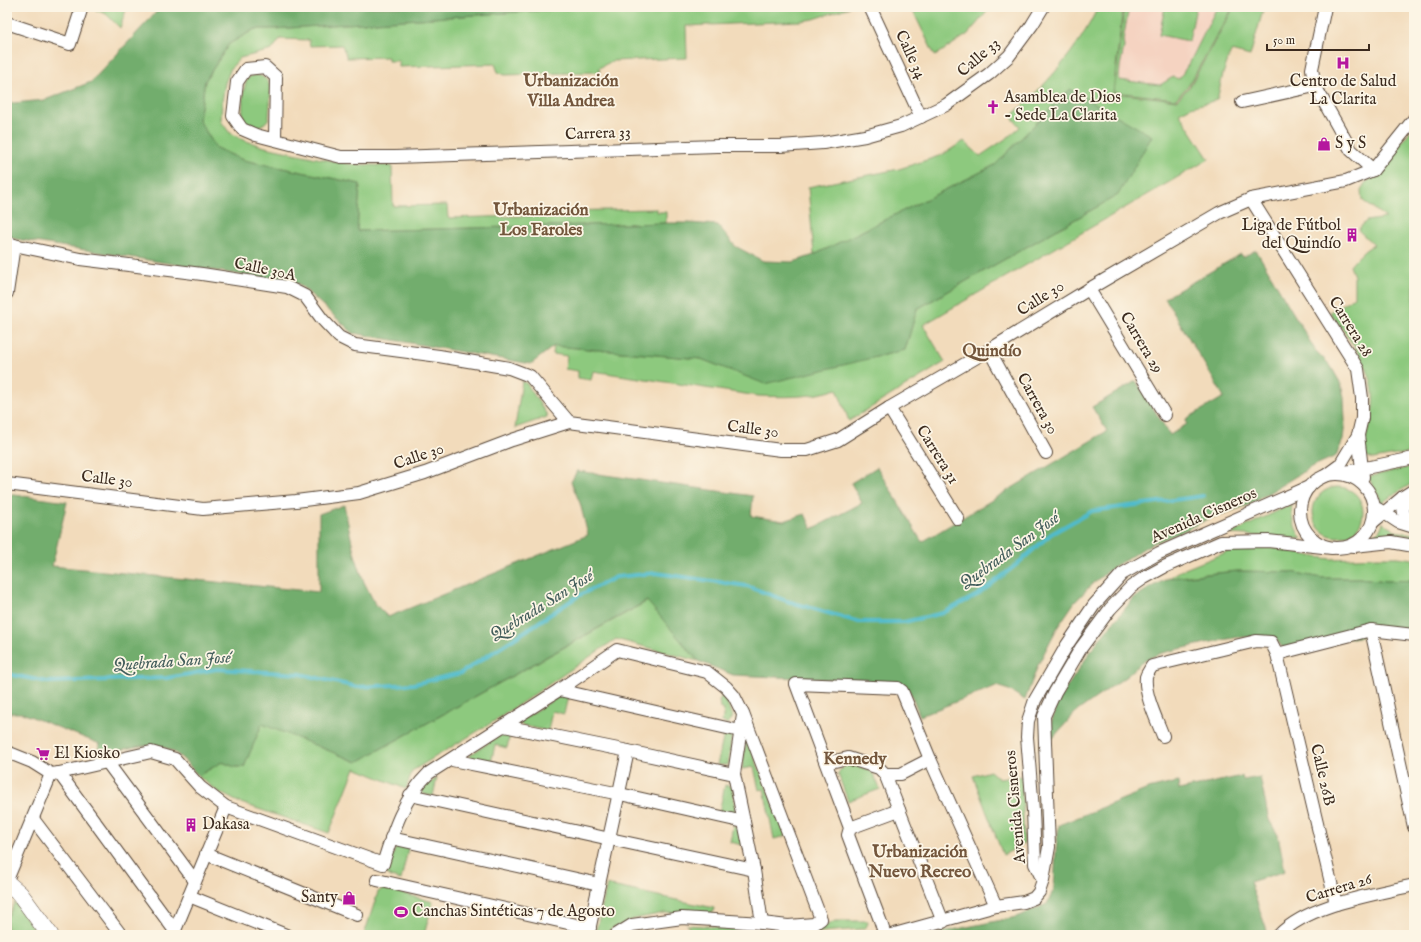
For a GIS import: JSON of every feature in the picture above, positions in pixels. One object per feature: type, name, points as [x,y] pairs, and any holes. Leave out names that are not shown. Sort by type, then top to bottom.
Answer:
[{"type":"street","points":[[7,23],[70,44],[82,7]]},
{"type":"street","name":"Calle 34","points":[[870,7],[922,117]]},
{"type":"street","name":"Calle 33","points":[[922,117],[946,106],[989,74],[1009,56],[1032,25],[1043,7]]},
{"type":"street","points":[[1325,7],[1312,69],[1315,86],[1351,150],[1373,170]]},
{"type":"street","name":"Carrera 33","points":[[275,140],[276,77],[266,66],[246,69],[236,82],[233,116],[242,129],[256,135],[275,140],[341,157],[395,157],[717,146],[780,146],[823,143],[865,136],[901,126],[922,117]]},
{"type":"street","points":[[1242,102],[1315,86]]},
{"type":"street","name":"Calle 30","points":[[7,484],[203,509],[296,501],[359,493],[425,473],[512,440],[569,422],[781,450],[807,450],[838,440],[1089,289],[1220,213],[1252,200],[1346,181],[1373,170],[1414,118]]},
{"type":"street","name":"Carrera 28","points":[[1252,200],[1358,369],[1362,398],[1362,418],[1358,435],[1340,465],[1331,475]]},
{"type":"street","points":[[7,293],[10,244]]},
{"type":"street","name":"Calle 30A","points":[[10,244],[80,259],[202,274],[287,287],[305,296],[322,319],[339,337],[355,345],[439,356],[509,368],[530,376],[569,422]]},
{"type":"street","name":"Carrera 29","points":[[1089,289],[1165,415]]},
{"type":"street","name":"Carrera 30","points":[[989,350],[1046,453]]},
{"type":"street","name":"Carrera 31","points":[[889,408],[958,519]]},
{"type":"street","points":[[1358,435],[1365,465],[1364,486]]},
{"type":"street","points":[[1414,458],[1365,465],[1331,475],[1313,483],[1303,496],[1300,505],[1302,525],[1307,533],[1323,546],[1342,548],[1391,542],[1414,546]]},
{"type":"street","points":[[1331,475],[1352,477],[1369,492],[1379,510],[1398,522],[1414,526]]},
{"type":"street","name":"Avenida Cisneros","points":[[1043,880],[1035,864],[1033,810],[1027,737],[1028,721],[1035,700],[1067,645],[1094,604],[1122,574],[1159,553],[1309,487]]},
{"type":"street","points":[[1351,546],[1358,542],[1370,530],[1379,510],[1414,490]]},
{"type":"street","points":[[1403,497],[1403,513],[1405,518],[1414,526]]},
{"type":"street","name":"Avenida Cisneros","points":[[1043,880],[1049,847],[1044,716],[1055,692],[1082,648],[1110,609],[1131,587],[1144,578],[1164,567],[1221,542],[1268,541],[1332,548]]},
{"type":"street","points":[[1163,736],[1146,684],[1146,676],[1152,666],[1256,641],[1271,642],[1277,654],[1371,630],[1414,634]]},
{"type":"street","points":[[1371,630],[1414,827]]},
{"type":"street","points":[[55,773],[151,752],[175,759],[200,787],[226,807],[383,864],[391,838],[410,794],[429,773],[452,760],[559,690],[616,650],[707,672],[726,687],[734,696],[743,714],[821,919],[814,924],[788,926],[682,918],[632,925],[616,935]]},
{"type":"street","name":"Calle 26B","points":[[1277,654],[1336,904]]},
{"type":"street","points":[[885,935],[848,835],[850,828],[796,684],[898,688],[902,691],[930,759],[996,906]]},
{"type":"street","points":[[559,690],[740,731]]},
{"type":"street","points":[[743,714],[734,774],[754,870],[762,923]]},
{"type":"street","points":[[504,726],[734,774]]},
{"type":"street","points":[[377,880],[589,931],[620,794],[628,751]]},
{"type":"street","points":[[7,752],[55,773],[174,933]]},
{"type":"street","points":[[826,763],[848,758],[879,768],[885,774],[943,922]]},
{"type":"street","points":[[885,774],[900,774],[930,759]]},
{"type":"street","points":[[452,760],[620,794],[744,822]]},
{"type":"street","points":[[107,762],[195,881]]},
{"type":"street","points":[[50,935],[20,894],[7,882],[33,819],[55,773]]},
{"type":"street","points":[[410,794],[754,870]]},
{"type":"street","points":[[174,933],[226,807]]},
{"type":"street","points":[[850,828],[899,810]]},
{"type":"street","points":[[33,819],[121,935]]},
{"type":"street","points":[[391,838],[599,884]]},
{"type":"street","points":[[206,854],[357,915]]},
{"type":"street","points":[[891,935],[943,922],[996,906],[1024,902],[1034,898],[1039,892],[1043,880]]},
{"type":"street","name":"Carrera 26","points":[[1279,935],[1285,928],[1309,914],[1336,904],[1414,885]]},
{"type":"street","points":[[189,896],[286,935]]},
{"type":"street","points":[[788,926],[802,935]]},
{"type":"shaded area","points":[[1123,7],[1234,7],[1190,86],[1177,100],[1113,93]]},
{"type":"green space","points":[[96,7],[127,7],[120,28],[106,14],[95,10]]},
{"type":"green space","points":[[161,7],[591,7],[274,29],[255,29],[229,44],[205,81],[199,120],[216,148],[243,160],[360,184],[357,231],[666,223],[718,225],[735,246],[763,261],[793,262],[814,255],[995,165],[1070,89],[1152,136],[1118,195],[917,309],[905,350],[765,384],[701,359],[554,346],[531,364],[353,333],[299,284],[16,239],[7,235],[7,101],[13,103],[45,100],[91,82]]},
{"type":"green space","points":[[591,7],[850,7],[814,19],[800,21],[686,26],[687,58],[612,61],[599,68],[600,72],[505,75],[498,72],[495,64],[399,67],[399,61],[388,61],[388,57],[347,58],[342,45],[310,46],[309,40],[280,39],[272,50],[240,58],[231,68],[225,83],[221,121],[229,132],[243,140],[265,147],[317,158],[349,164],[392,166],[393,206],[447,205],[448,218],[557,215],[560,211],[657,209],[657,212],[666,212],[666,223],[357,231],[360,184],[243,160],[216,148],[199,120],[205,81],[229,44],[255,29],[274,29]]},
{"type":"green space","points":[[911,7],[991,7],[968,34],[935,56]]},
{"type":"green space","points":[[1098,7],[1123,7],[1113,93],[1177,100],[1190,86],[1234,7],[1264,7],[1250,56],[1231,51],[1223,74],[1217,100],[1191,107],[1179,113],[1209,159],[923,325],[945,362],[849,421],[837,389],[818,394],[788,397],[758,396],[593,371],[591,380],[578,378],[578,371],[565,369],[567,356],[553,354],[554,346],[701,359],[765,383],[905,350],[917,309],[1118,195],[1070,89],[995,165],[814,255],[808,187],[899,169],[942,155],[964,141],[980,156],[1007,138],[1020,127],[1011,116],[1037,92],[1060,66],[1081,38]]},
{"type":"green space","points":[[1124,7],[1129,7],[1123,40],[1124,47],[1119,80],[1160,85],[1173,77],[1179,79],[1191,60],[1217,7],[1233,7],[1189,85],[1176,99],[1114,92]]},
{"type":"green space","points":[[1165,7],[1196,7],[1189,41],[1159,35]]},
{"type":"green space","points":[[253,75],[267,80],[269,86],[269,118],[260,126],[253,127],[246,123],[244,119],[243,105],[246,81]]},
{"type":"green space","points":[[1414,126],[1414,452],[1373,459],[1364,455],[1365,442],[1373,407],[1371,381],[1360,356],[1330,312],[1354,297],[1354,276],[1350,266],[1364,251],[1374,245],[1358,230],[1366,221],[1386,218],[1362,200],[1361,191],[1365,183],[1377,174]]},
{"type":"green space","points":[[1256,250],[1315,350],[1330,365],[1341,384],[1344,398],[1345,421],[1343,440],[1336,456],[1311,467],[1249,505],[1208,519],[1177,534],[1151,544],[1115,566],[1093,583],[1074,603],[1057,628],[1038,665],[1025,700],[1009,690],[996,686],[920,716],[910,692],[904,687],[864,681],[733,675],[698,661],[647,601],[357,762],[262,724],[244,767],[235,767],[222,762],[198,776],[177,754],[160,746],[146,745],[96,756],[100,744],[22,713],[7,713],[7,494],[67,502],[52,566],[319,592],[319,514],[344,505],[354,552],[364,582],[375,604],[388,617],[588,535],[580,503],[571,482],[577,471],[753,496],[751,516],[784,521],[805,514],[812,529],[862,503],[851,483],[877,467],[922,542],[1107,431],[1092,407],[1136,381],[1170,435],[1187,424],[1186,419],[1224,397],[1165,298],[1241,254],[1243,257]]},
{"type":"green space","points":[[522,381],[527,384],[547,417],[515,428]]},
{"type":"green space","points":[[1414,466],[1414,482],[1381,503],[1379,496],[1368,477]]},
{"type":"green space","points":[[1333,487],[1343,487],[1356,494],[1363,507],[1363,517],[1356,530],[1343,537],[1333,537],[1324,533],[1317,526],[1313,517],[1313,507],[1317,498],[1324,491]]},
{"type":"green space","points":[[1292,504],[1294,522],[1302,539],[1230,534]]},
{"type":"green space","points":[[1383,522],[1395,531],[1414,534],[1414,537],[1394,533],[1372,536],[1379,530]]},
{"type":"green space","points":[[1268,547],[1331,559],[1398,557],[1414,559],[1414,580],[1387,581],[1359,578],[1322,578],[1291,572],[1238,571],[1167,579],[1180,571],[1232,550]]},
{"type":"green space","points":[[1238,571],[1291,572],[1322,578],[1359,578],[1387,581],[1414,580],[1414,630],[1282,647],[1274,637],[1239,637],[1162,653],[1144,660],[1128,675],[1076,712],[1051,740],[1051,724],[1057,705],[1065,690],[1097,642],[1134,598],[1169,578]]},
{"type":"green space","points":[[648,601],[698,661],[616,639],[496,720],[412,771],[406,789],[355,768],[329,833],[238,802],[217,791],[198,776],[222,762],[235,767],[244,767],[262,723],[357,762]]},
{"type":"green space","points":[[561,695],[568,696],[564,714],[552,711],[548,731],[521,725],[520,721]]},
{"type":"green space","points":[[722,696],[727,702],[732,717],[728,724],[722,722],[724,710],[720,708],[719,700]]},
{"type":"green space","points":[[508,730],[511,730],[507,748],[495,745],[491,763],[471,759],[470,755]]},
{"type":"green space","points":[[725,730],[732,734],[728,765],[717,765]]},
{"type":"green space","points":[[748,741],[786,836],[774,839],[764,789],[759,790],[754,767],[742,769],[746,742]]},
{"type":"green space","points":[[848,765],[869,770],[880,789],[848,801],[838,774],[841,769]]},
{"type":"green space","points":[[990,771],[999,779],[1022,776],[1024,844],[1003,855],[973,776]]},
{"type":"green space","points":[[1242,776],[1243,780],[1260,777],[1269,820],[1278,835],[1285,871],[1250,882],[1267,931],[1262,935],[928,935],[1016,917],[1047,904],[1054,889],[1059,825],[1148,789],[1178,782],[1179,790]]},
{"type":"green space","points":[[437,778],[433,796],[421,793],[422,789]]},
{"type":"green space","points":[[725,785],[732,787],[736,815],[719,812]]},
{"type":"green space","points":[[733,825],[741,834],[742,845],[730,842]]},
{"type":"green space","points":[[399,844],[409,845],[401,880],[391,877],[386,873],[395,849]]},
{"type":"green space","points":[[607,885],[714,908],[713,913],[664,913],[634,919],[611,929],[604,935],[595,935]]},
{"type":"green space","name":"Canchas Sintéticas 7 de Agosto","points":[[384,888],[433,902],[424,935],[364,935],[378,892]]},
{"type":"green space","points":[[15,902],[38,935],[7,935],[7,914],[9,915]]},
{"type":"green space","points":[[835,921],[868,921],[868,924],[861,929],[806,932],[824,927]]},
{"type":"green space","points":[[686,925],[720,927],[753,932],[753,935],[696,935]]},
{"type":"waterway","name":"Quebrada San José","points":[[7,674],[48,682],[167,678],[217,669],[300,674],[357,687],[414,684],[461,673],[578,596],[616,577],[656,573],[747,586],[787,601],[859,622],[904,622],[943,613],[979,594],[1016,565],[1051,534],[1092,511],[1203,496]]},
{"type":"place","name":"Centro de Salud La Clarita","points":[[1343,63]]},
{"type":"place","name":"Asamblea de Dios - Sede La Clarita","points":[[993,107]]},
{"type":"place","name":"S y S","points":[[1324,144]]},
{"type":"place","name":"Liga de Fútbol del Quindío","points":[[1352,235]]},
{"type":"place","name":"El Kiosko","points":[[43,754]]},
{"type":"place","name":"Dakasa","points":[[191,825]]},
{"type":"place","name":"Santy","points":[[349,898]]},
{"type":"place","name":"Canchas Sintéticas 7 de Agosto","points":[[401,912]]},
{"type":"district","name":"Urbanización Villa Andrea","points":[[571,91]]},
{"type":"district","name":"Urbanización Los Faroles","points":[[541,220]]},
{"type":"district","name":"Quindío","points":[[992,351]]},
{"type":"district","name":"Kennedy","points":[[855,759]]},
{"type":"district","name":"Urbanización Nuevo Recreo","points":[[920,862]]}]
